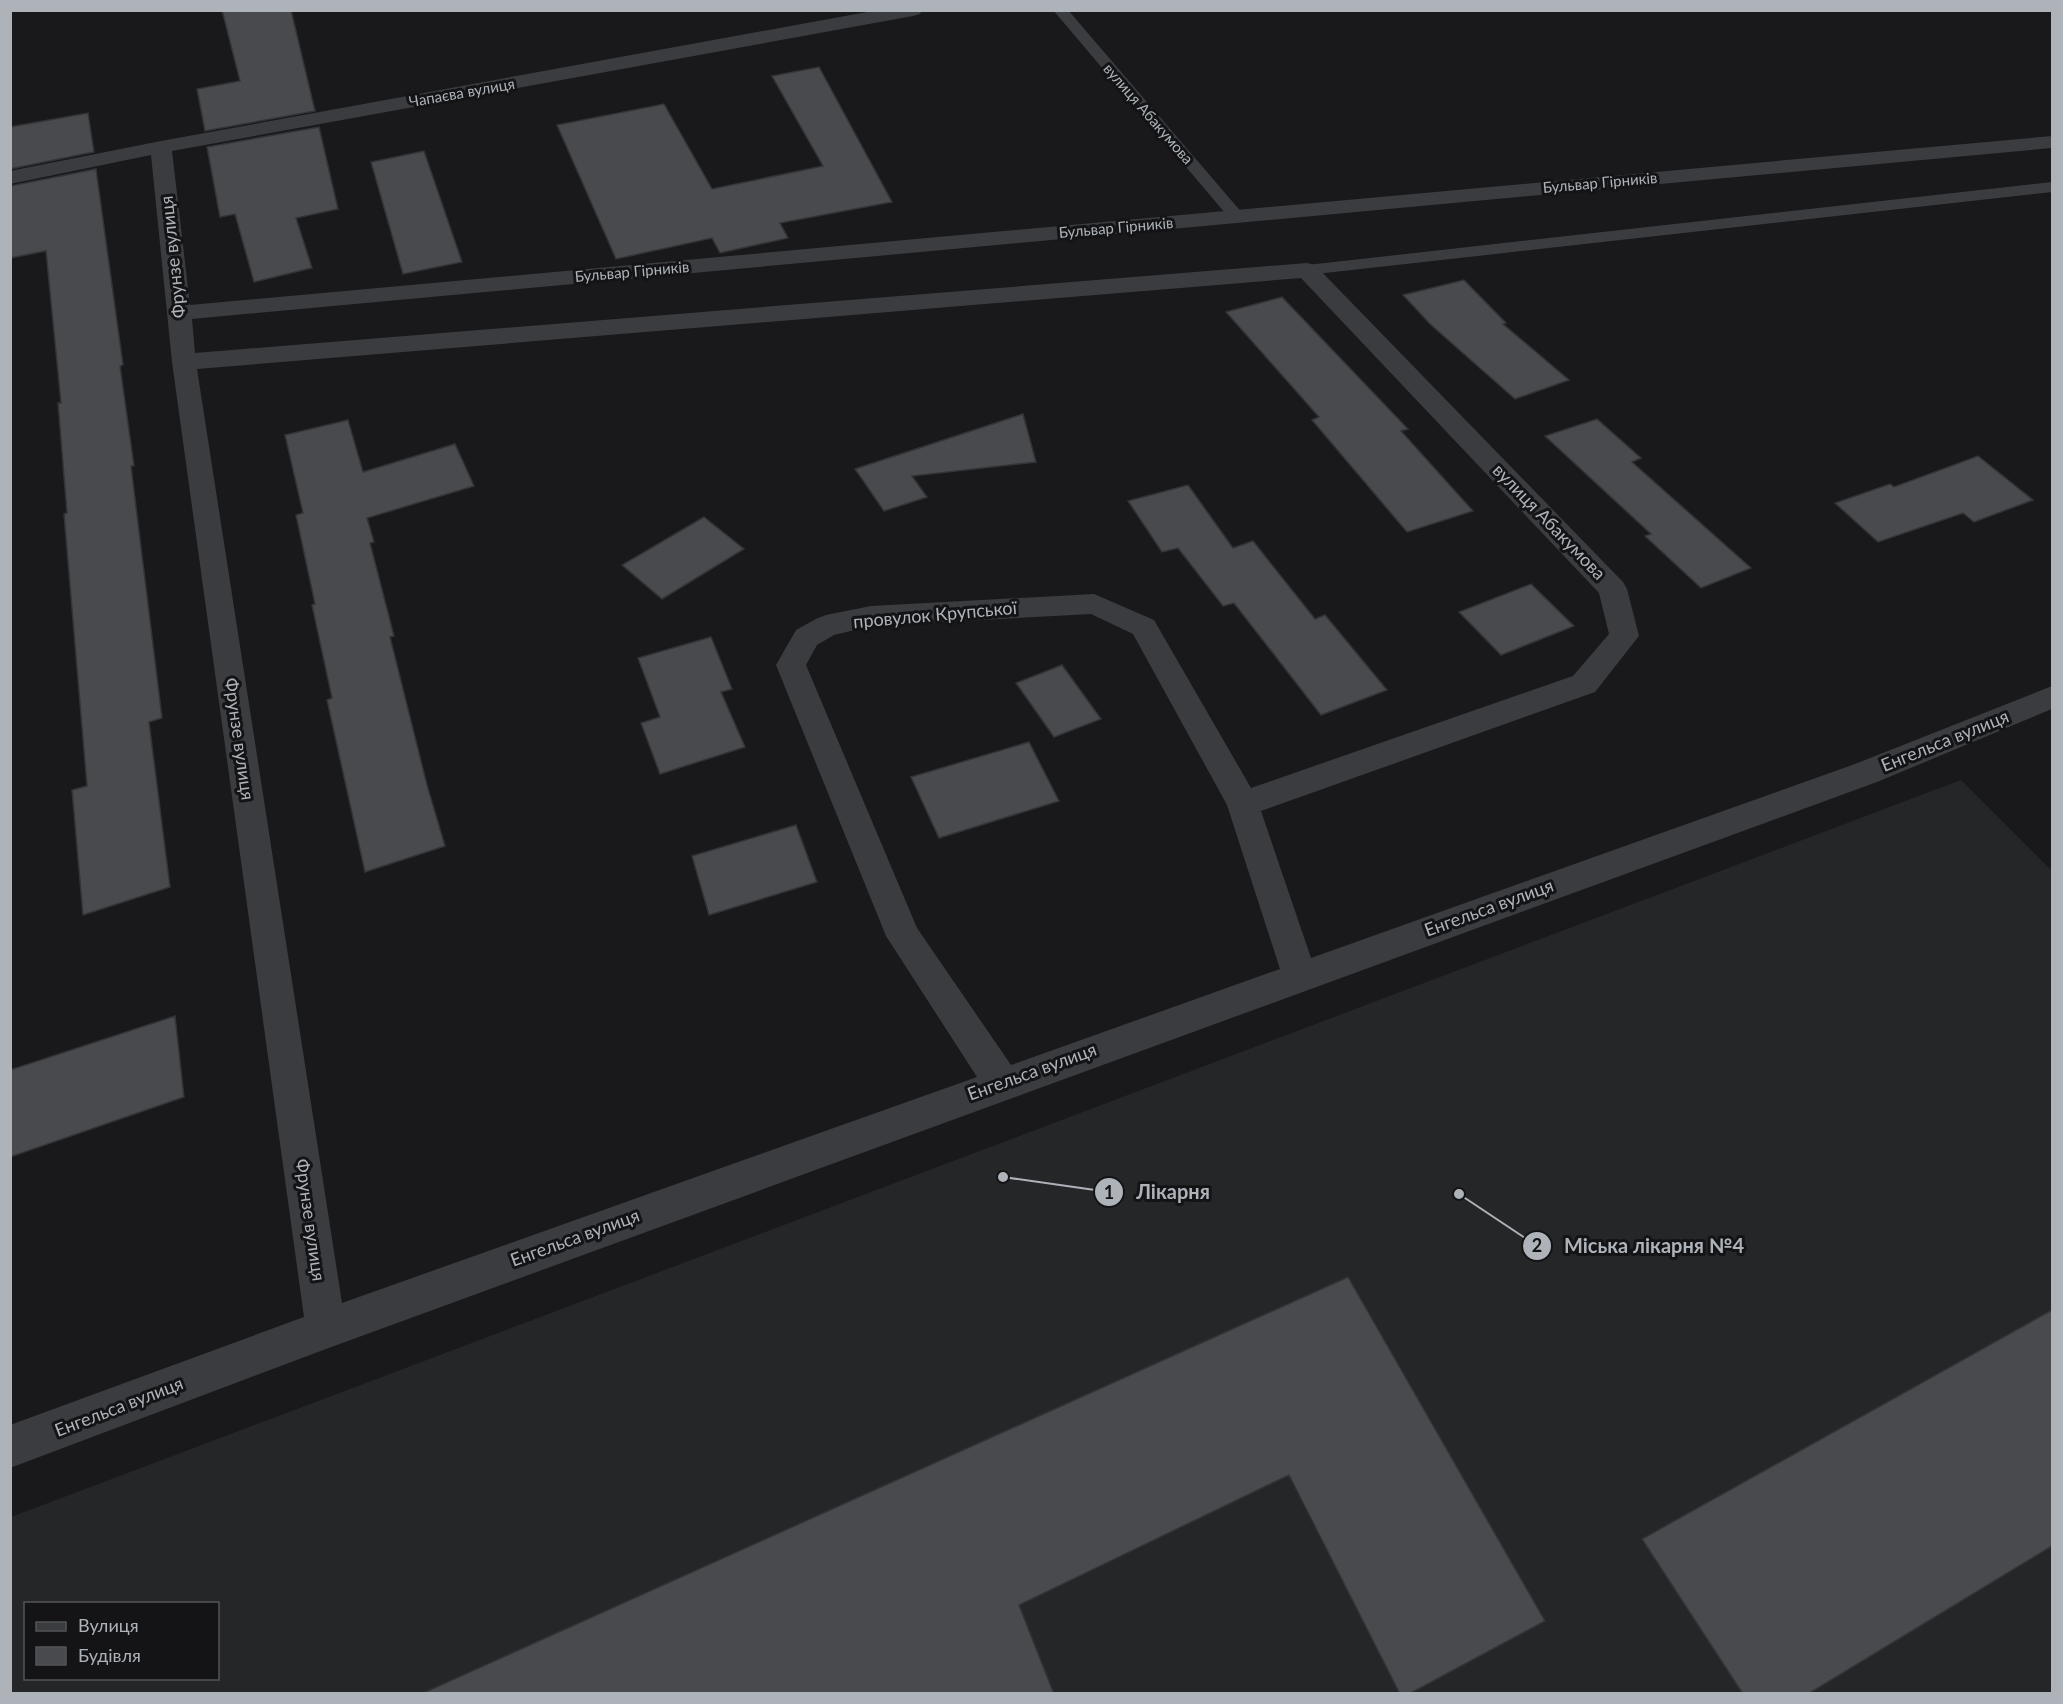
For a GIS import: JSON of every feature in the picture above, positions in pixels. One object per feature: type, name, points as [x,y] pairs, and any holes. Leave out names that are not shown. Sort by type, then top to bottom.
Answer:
[{"type":"street","name":"Чапаєва вулиця","points":[[10,178],[161,147],[913,10]]},
{"type":"street","name":"Бульвар Гірників","points":[[179,313],[2052,142]]},
{"type":"street","name":"Фрунзе вулиця","points":[[161,147],[184,362],[326,1329]]},
{"type":"street","points":[[184,362],[1307,270]]},
{"type":"street","name":"вулиця Абакумова","points":[[1243,804],[1584,684],[1624,636],[1613,589],[1307,270]]},
{"type":"street","name":"провулок Крупської","points":[[1002,1083],[903,936],[790,665],[806,638],[826,626],[871,616],[1094,604],[1144,627],[1243,804],[1299,976]]},
{"type":"street","name":"Енгельса вулиця","points":[[10,1447],[326,1329],[1002,1083],[1866,772],[2052,697]]},
{"type":"lane","name":"вулиця Абакумова","points":[[1060,10],[1237,217]]},
{"type":"lane","points":[[1307,270],[2052,187]]},
{"type":"shaded area","points":[[1961,780],[2052,871],[2052,1693],[11,1694],[11,1517]]},
{"type":"building","points":[[222,10],[291,10],[315,111],[205,131],[197,89],[240,81]]},
{"type":"building","points":[[819,67],[892,202],[780,223],[788,238],[720,253],[712,238],[616,259],[557,125],[664,104],[712,189],[823,166],[772,76]]},
{"type":"building","points":[[88,113],[94,152],[10,169],[10,127]]},
{"type":"building","points":[[319,127],[338,209],[296,218],[312,268],[254,282],[235,214],[220,217],[207,147]]},
{"type":"building","points":[[424,151],[462,262],[403,274],[371,162]]},
{"type":"building","points":[[96,169],[123,365],[120,366],[134,466],[131,466],[162,718],[149,722],[170,887],[83,915],[72,790],[87,786],[64,514],[67,513],[58,403],[61,403],[46,251],[10,258],[10,186]]},
{"type":"building","points":[[1464,280],[1506,323],[1503,324],[1569,380],[1515,399],[1430,324],[1403,295]]},
{"type":"building","points":[[1282,297],[1408,429],[1401,431],[1473,511],[1407,532],[1312,420],[1319,417],[1226,312]]},
{"type":"building","points":[[1023,414],[1036,462],[912,476],[927,497],[884,511],[855,469]]},
{"type":"building","points":[[1597,419],[1641,458],[1632,462],[1751,568],[1701,588],[1645,536],[1651,534],[1545,436]]},
{"type":"building","points":[[348,420],[363,472],[455,444],[474,486],[367,518],[374,542],[370,543],[394,636],[390,637],[427,785],[445,846],[365,872],[327,700],[332,698],[296,515],[303,513],[285,435]]},
{"type":"building","points":[[1978,456],[2033,500],[1974,522],[1963,513],[1878,542],[1835,503],[1890,484],[1894,487]]},
{"type":"building","points":[[1188,485],[1233,548],[1253,541],[1315,619],[1325,615],[1387,690],[1321,715],[1234,603],[1223,606],[1178,548],[1162,552],[1128,501]]},
{"type":"building","points":[[704,517],[744,549],[662,599],[622,565]]},
{"type":"building","points":[[1531,584],[1574,626],[1501,655],[1459,612]]},
{"type":"building","points":[[711,637],[732,689],[721,692],[745,747],[660,774],[641,723],[660,717],[638,658]]},
{"type":"building","points":[[1062,665],[1101,719],[1054,737],[1016,683]]},
{"type":"building","points":[[1029,742],[1059,801],[939,838],[911,777]]},
{"type":"building","points":[[796,825],[817,882],[709,915],[692,856]]},
{"type":"building","points":[[175,1016],[184,1097],[10,1157],[10,1070]]},
{"type":"building","points":[[1348,1277],[1545,1621],[1409,1694],[1400,1694],[1289,1475],[1019,1605],[1054,1694],[421,1694]]},
{"type":"building","points":[[2052,1310],[2052,1546],[1808,1694],[1743,1694],[1642,1539]]},
{"type":"place","name":"Лікарня","points":[[1003,1177]]},
{"type":"place","name":"Міська лікарня №4","points":[[1459,1194]]}]
